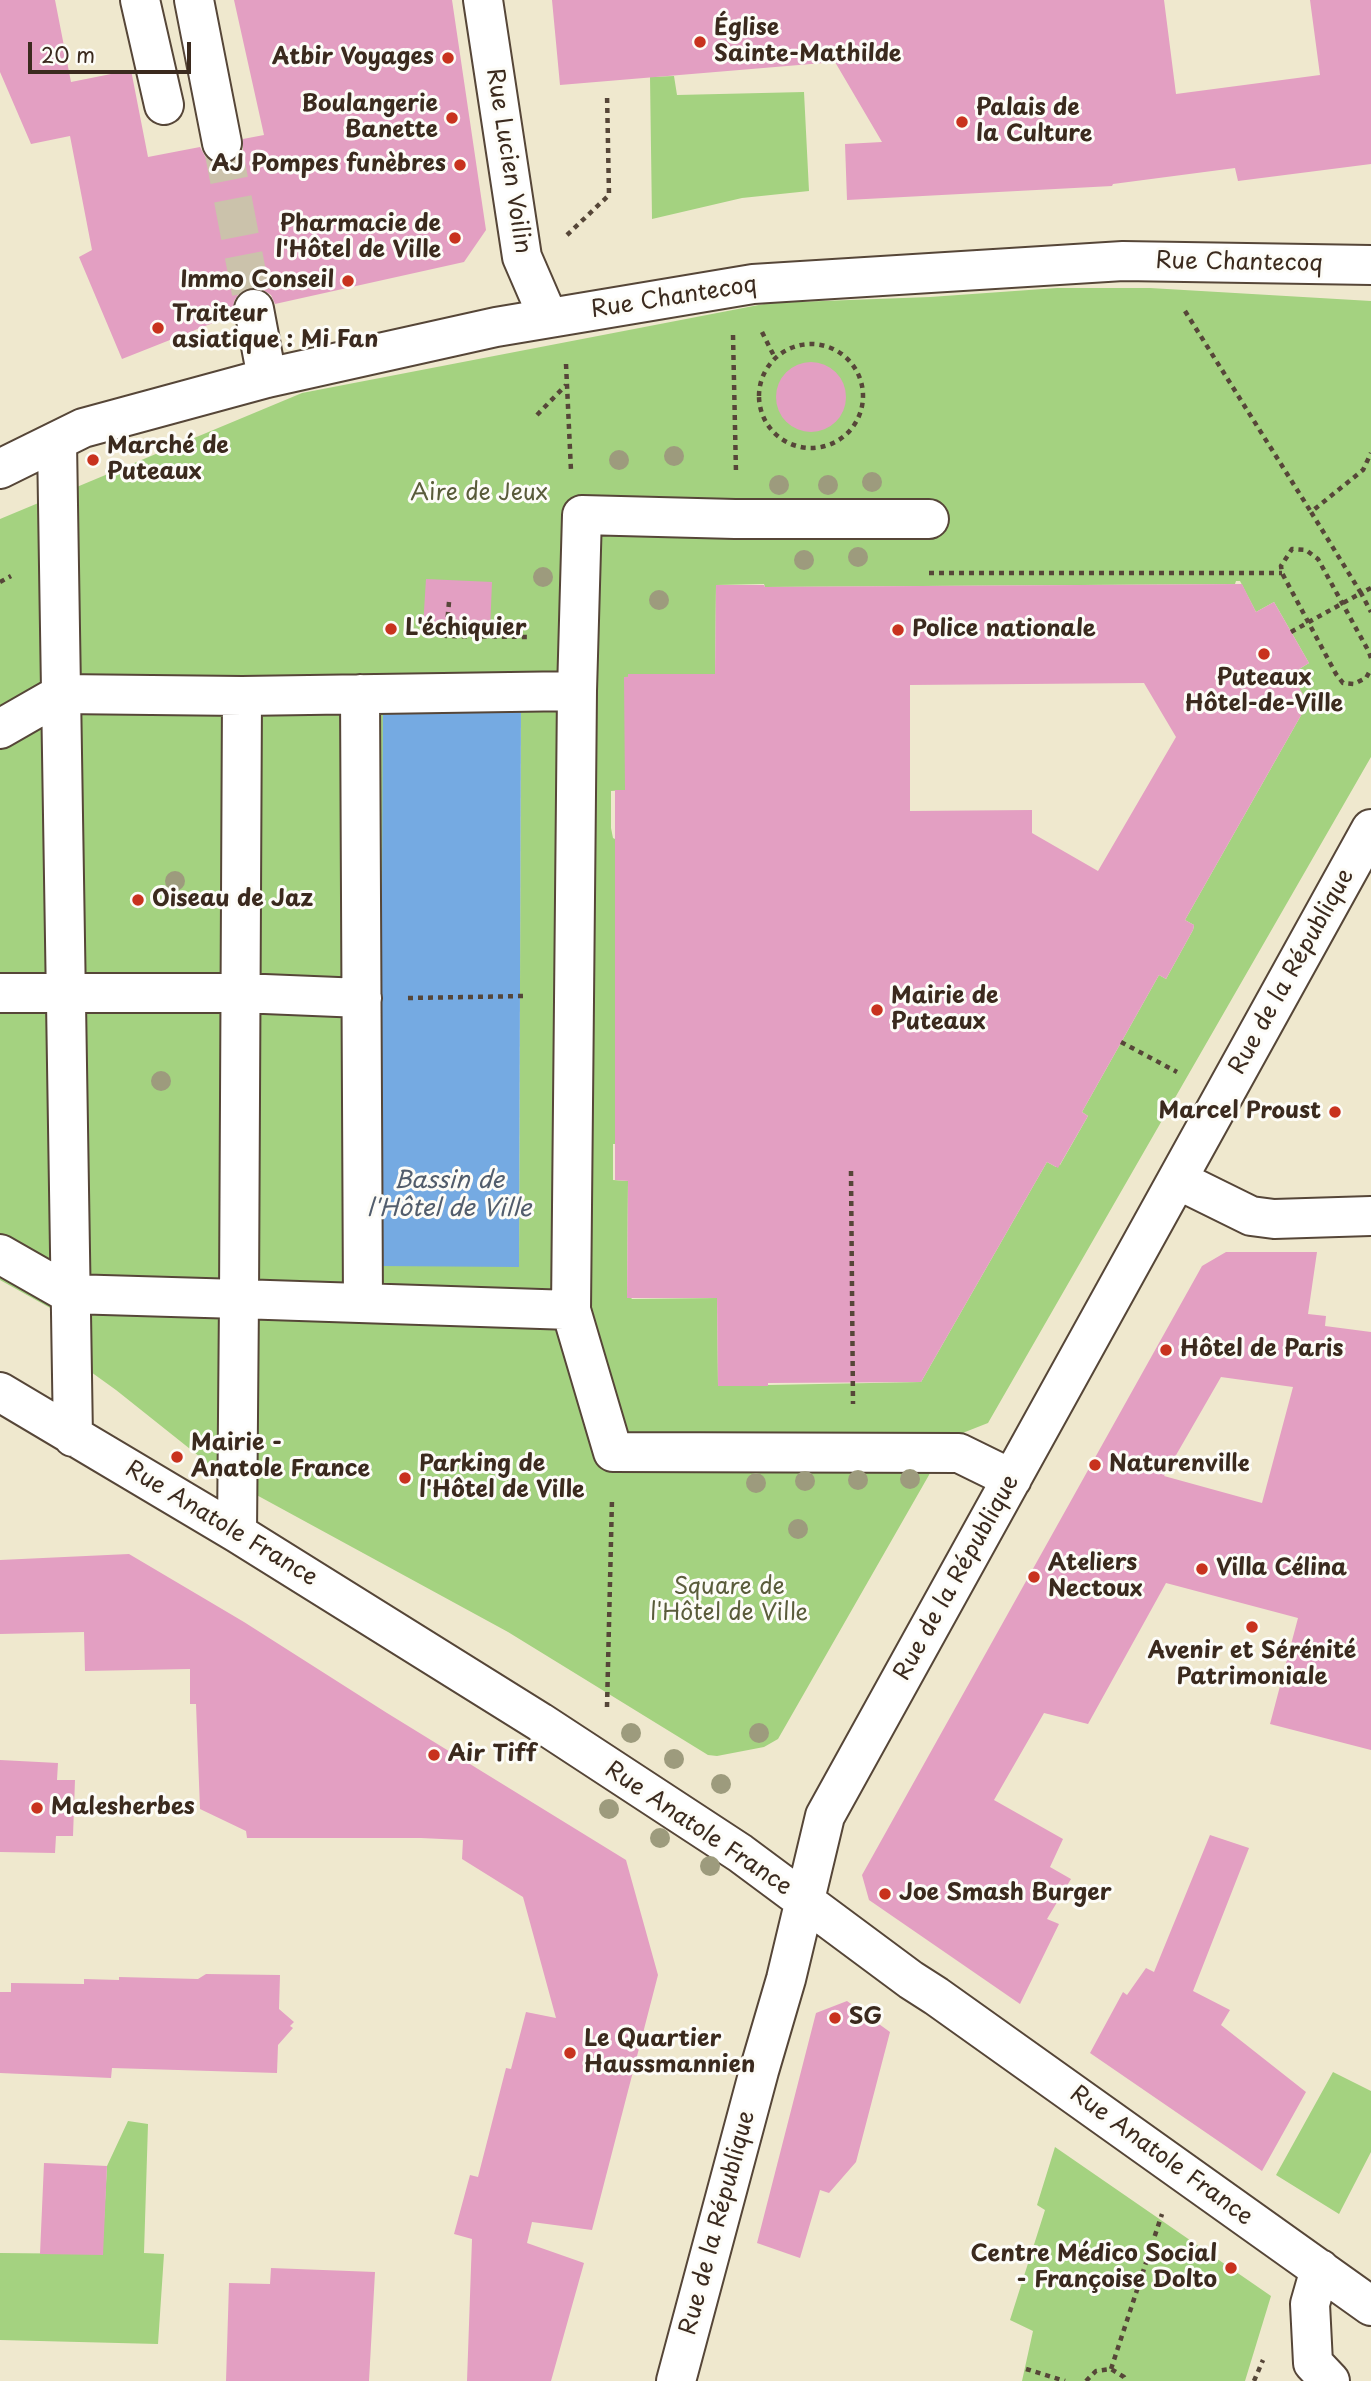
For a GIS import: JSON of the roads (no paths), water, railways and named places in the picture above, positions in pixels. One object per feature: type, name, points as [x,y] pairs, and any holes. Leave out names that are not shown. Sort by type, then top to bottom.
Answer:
[{"type":"street","points":[[140,0],[163,106]]},
{"type":"street","points":[[194,0],[222,143]]},
{"type":"street","name":"Rue Lucien Voilin","points":[[483,0],[522,257],[548,317]]},
{"type":"street","name":"Rue Chantecoq","points":[[0,469],[83,428],[267,378],[548,317],[753,284],[1123,261],[1371,265]]},
{"type":"street","points":[[254,309],[267,378]]},
{"type":"street","points":[[57,442],[73,1437]]},
{"type":"street","points":[[929,519],[736,519],[582,515],[577,691],[571,1310],[612,1452],[959,1453],[1012,1479]]},
{"type":"street","points":[[0,729],[61,694],[577,691]]},
{"type":"street","points":[[360,694],[363,1303]]},
{"type":"street","points":[[237,1533],[242,695]]},
{"type":"street","name":"Rue de la République","points":[[676,2381],[805,1903],[825,1816],[1371,829]]},
{"type":"street","points":[[0,993],[240,993],[362,999]]},
{"type":"street","points":[[1178,1180],[1251,1216],[1274,1219],[1371,1216]]},
{"type":"street","points":[[0,1254],[70,1294],[571,1310]]},
{"type":"street","name":"Rue Anatole France","points":[[0,1392],[237,1533],[552,1730],[740,1853],[805,1903],[1371,2306]]},
{"type":"street","points":[[1320,2269],[1310,2304],[1313,2363],[1330,2381]]},
{"type":"water","name":"Bassin de l'Hôtel de Ville","points":[[383,701],[521,701],[519,1267],[380,1266]]},
{"type":"tunnel","points":[[222,143],[254,309]]},
{"type":"place","name":"Église Sainte-Mathilde","points":[[700,42]]},
{"type":"place","name":"Atbir Voyages","points":[[448,58]]},
{"type":"place","name":"Boulangerie Banette","points":[[452,118]]},
{"type":"place","name":"Palais de la Culture","points":[[962,122]]},
{"type":"place","name":"AJ Pompes funèbres","points":[[460,165]]},
{"type":"place","name":"Pharmacie de l'Hôtel de Ville","points":[[455,238]]},
{"type":"place","name":"Immo Conseil","points":[[348,281]]},
{"type":"place","name":"Traiteur asiatique : Mi Fan","points":[[158,328]]},
{"type":"place","name":"Marché de Puteaux","points":[[93,460]]},
{"type":"place","name":"L'échiquier","points":[[391,629]]},
{"type":"place","name":"Police nationale","points":[[898,630]]},
{"type":"place","name":"Puteaux Hôtel-de-Ville","points":[[1264,654]]},
{"type":"place","name":"Oiseau de Jaz","points":[[138,900]]},
{"type":"place","name":"Mairie de Puteaux","points":[[877,1010]]},
{"type":"place","name":"Marcel Proust","points":[[1335,1112]]},
{"type":"place","name":"Hôtel de Paris","points":[[1166,1350]]},
{"type":"place","name":"Mairie - Anatole France","points":[[177,1457]]},
{"type":"place","name":"Naturenville","points":[[1095,1465]]},
{"type":"place","name":"Parking de l'Hôtel de Ville","points":[[405,1478]]},
{"type":"place","name":"Villa Célina","points":[[1202,1569]]},
{"type":"place","name":"Ateliers Nectoux","points":[[1034,1577]]},
{"type":"place","name":"Avenir et Sérénité Patrimoniale","points":[[1252,1627]]},
{"type":"place","name":"Air Tiff","points":[[434,1755]]},
{"type":"place","name":"Malesherbes","points":[[37,1808]]},
{"type":"place","name":"Joe Smash Burger","points":[[885,1894]]},
{"type":"place","name":"SG","points":[[835,2018]]},
{"type":"place","name":"Le Quartier Haussmannien","points":[[570,2053]]},
{"type":"place","name":"Centre Médico Social - Françoise Dolto","points":[[1231,2268]]},
{"type":"park label","name":"Aire de Jeux","points":[[479,494]]},
{"type":"park label","name":"Square de l'Hôtel de Ville","points":[[729,1601]]}]
